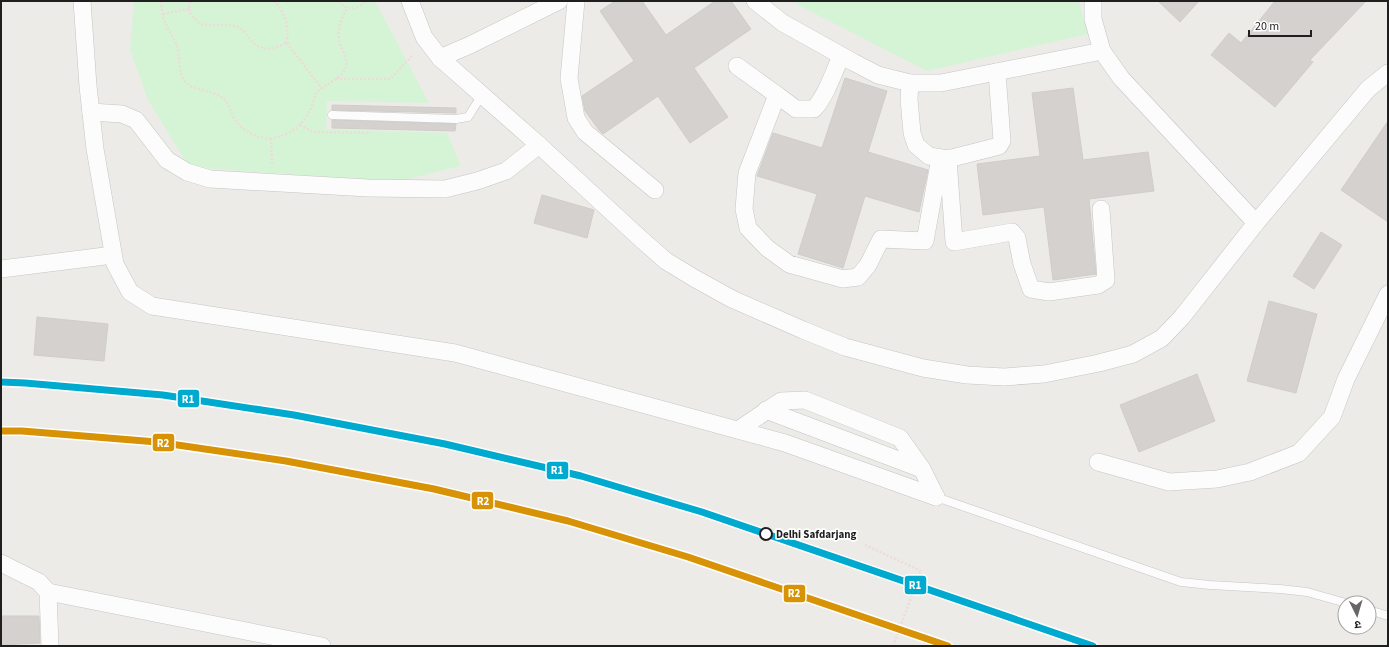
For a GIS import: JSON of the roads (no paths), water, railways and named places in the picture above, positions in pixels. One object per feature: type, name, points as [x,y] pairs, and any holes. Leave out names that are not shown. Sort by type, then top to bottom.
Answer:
[{"type":"street","points":[[82,1],[95,149],[115,264],[130,292],[152,306],[455,353],[785,443],[936,497]]},
{"type":"street","points":[[410,1],[424,37],[440,58],[539,145],[666,261],[732,299],[845,347],[923,368],[967,375],[1004,377],[1044,374],[1100,363],[1133,354],[1162,338],[1182,317],[1256,223],[1368,89],[1388,73]]},
{"type":"street","points":[[576,1],[569,78],[576,118],[586,132],[655,190]]},
{"type":"street","points":[[755,1],[783,23],[841,56],[878,75],[910,83],[941,83],[1102,51]]},
{"type":"street","points":[[1093,1],[1093,19],[1102,51],[1121,78],[1256,223]]},
{"type":"street","points":[[440,58],[470,45],[549,3]]},
{"type":"street","points":[[737,66],[796,109],[814,109],[825,93],[841,56]]},
{"type":"street","points":[[910,83],[909,99],[912,133],[916,145],[929,156],[944,158],[999,146],[1002,141],[997,72]]},
{"type":"street","points":[[777,95],[747,173],[744,209],[748,228],[767,248],[789,264],[843,279],[858,277],[868,265],[881,239],[925,241],[944,158]]},
{"type":"street","points":[[91,112],[122,114],[136,120],[167,160],[187,172],[210,179],[368,188],[445,189],[477,181],[506,171],[539,145]]},
{"type":"street","points":[[944,158],[954,242],[1012,232],[1017,238],[1022,264],[1031,289],[1049,292],[1098,286],[1106,280],[1101,209]]},
{"type":"street","points":[[1,269],[113,255]]},
{"type":"street","points":[[1098,462],[1169,482],[1217,479],[1237,475],[1250,472],[1299,453],[1332,417],[1346,380],[1388,294]]},
{"type":"street","points":[[738,430],[781,400],[805,400],[900,438],[922,469],[936,497]]},
{"type":"street","points":[[766,410],[922,469]]},
{"type":"street","points":[[1,563],[39,582],[48,592],[322,646]]},
{"type":"street","points":[[48,592],[50,646]]},
{"type":"lane","points":[[332,115],[456,119],[468,117],[482,95]]},
{"type":"lane","points":[[936,497],[1181,582],[1307,592],[1337,600]]},
{"type":"lane","points":[[1377,613],[1388,616]]},
{"type":"railway","points":[[1,382],[163,395],[294,415],[445,444],[581,476],[702,512],[1093,646]]},
{"type":"railway","points":[[1,431],[22,431],[157,442],[286,461],[434,489],[568,521],[688,557],[948,646]]},
{"type":"place","name":"Delhi Safdarjang","points":[[766,534]]}]
